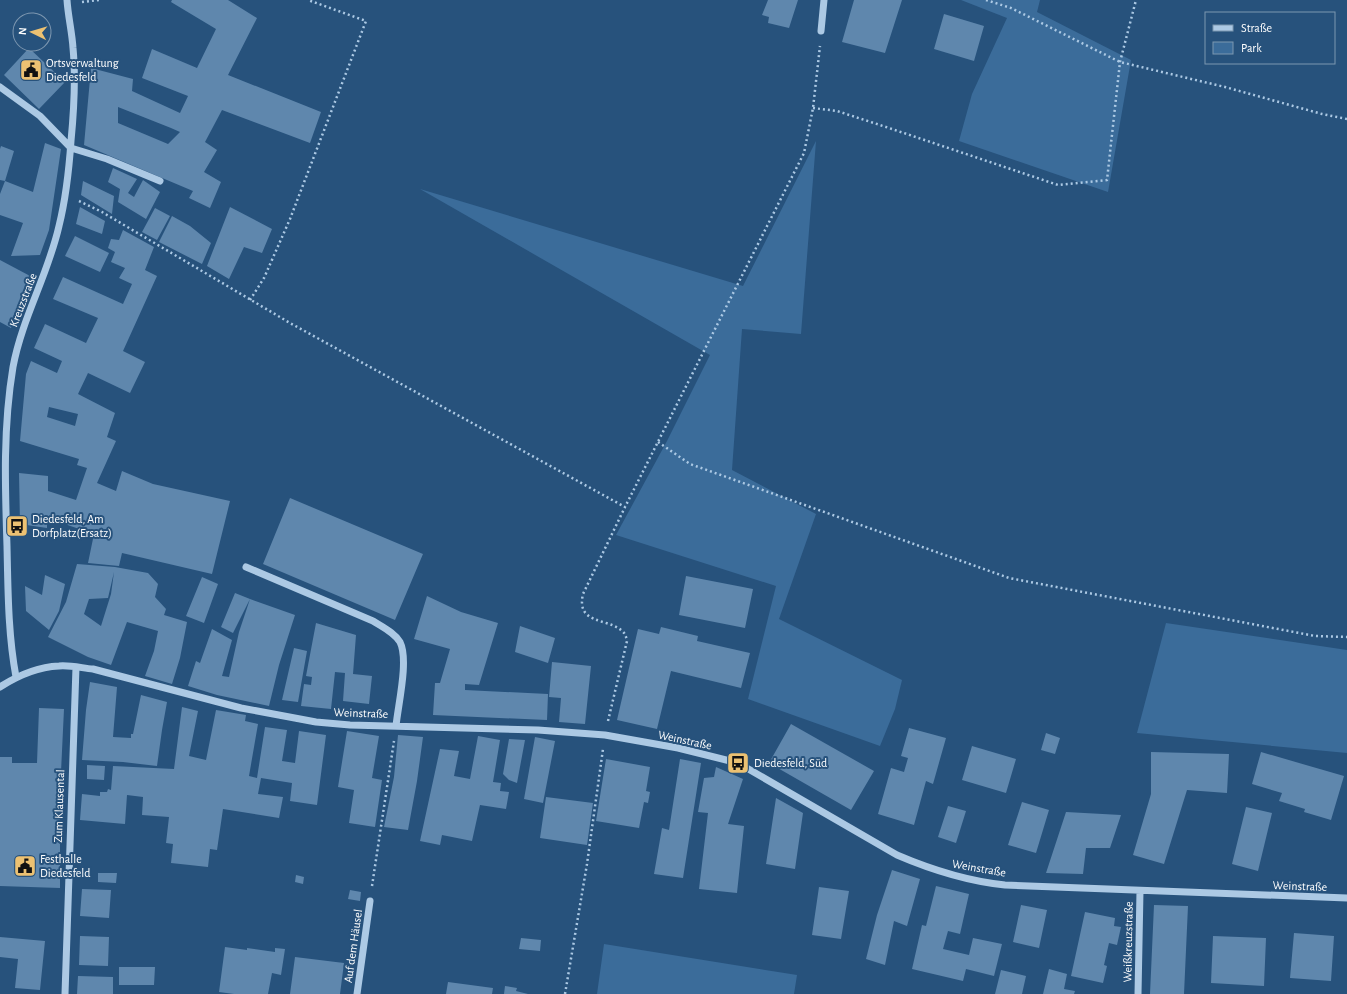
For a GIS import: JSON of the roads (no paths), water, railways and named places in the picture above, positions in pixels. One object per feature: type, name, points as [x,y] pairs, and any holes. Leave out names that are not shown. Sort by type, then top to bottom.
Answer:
[{"type":"street","name":"Kreuzstraße","points":[[16,677],[4,566],[5,440],[13,369],[19,341],[48,264],[59,227],[66,194],[71,148],[75,81],[73,48],[67,0]]},
{"type":"street","points":[[821,31],[824,0]]},
{"type":"street","points":[[0,87],[40,116],[71,148],[107,159],[160,181]]},
{"type":"street","points":[[246,567],[373,621],[389,630],[400,642],[404,661],[396,726]]},
{"type":"street","name":"Weinstraße","points":[[0,687],[16,677],[58,666],[76,667],[93,669],[196,697],[284,717],[316,722],[350,725],[538,730],[605,735],[678,748],[738,763],[898,854],[925,867],[945,874],[988,883],[1140,891],[1347,898]]},
{"type":"street","name":"Zum Klausental","points":[[65,994],[76,667]]},
{"type":"street","name":"Weißkreuzstraße","points":[[1138,994],[1140,891]]},
{"type":"street","name":"Auf dem Häusel","points":[[357,994],[370,901]]},
{"type":"place","name":"Ortsverwaltung Diedesfeld","points":[[31,70]]},
{"type":"place","name":"Diedesfeld, Am Dorfplatz(Ersatz)","points":[[17,526]]},
{"type":"place","name":"Diedesfeld, Süd","points":[[738,763]]},
{"type":"place","name":"Festhalle Diedesfeld","points":[[25,866]]}]
